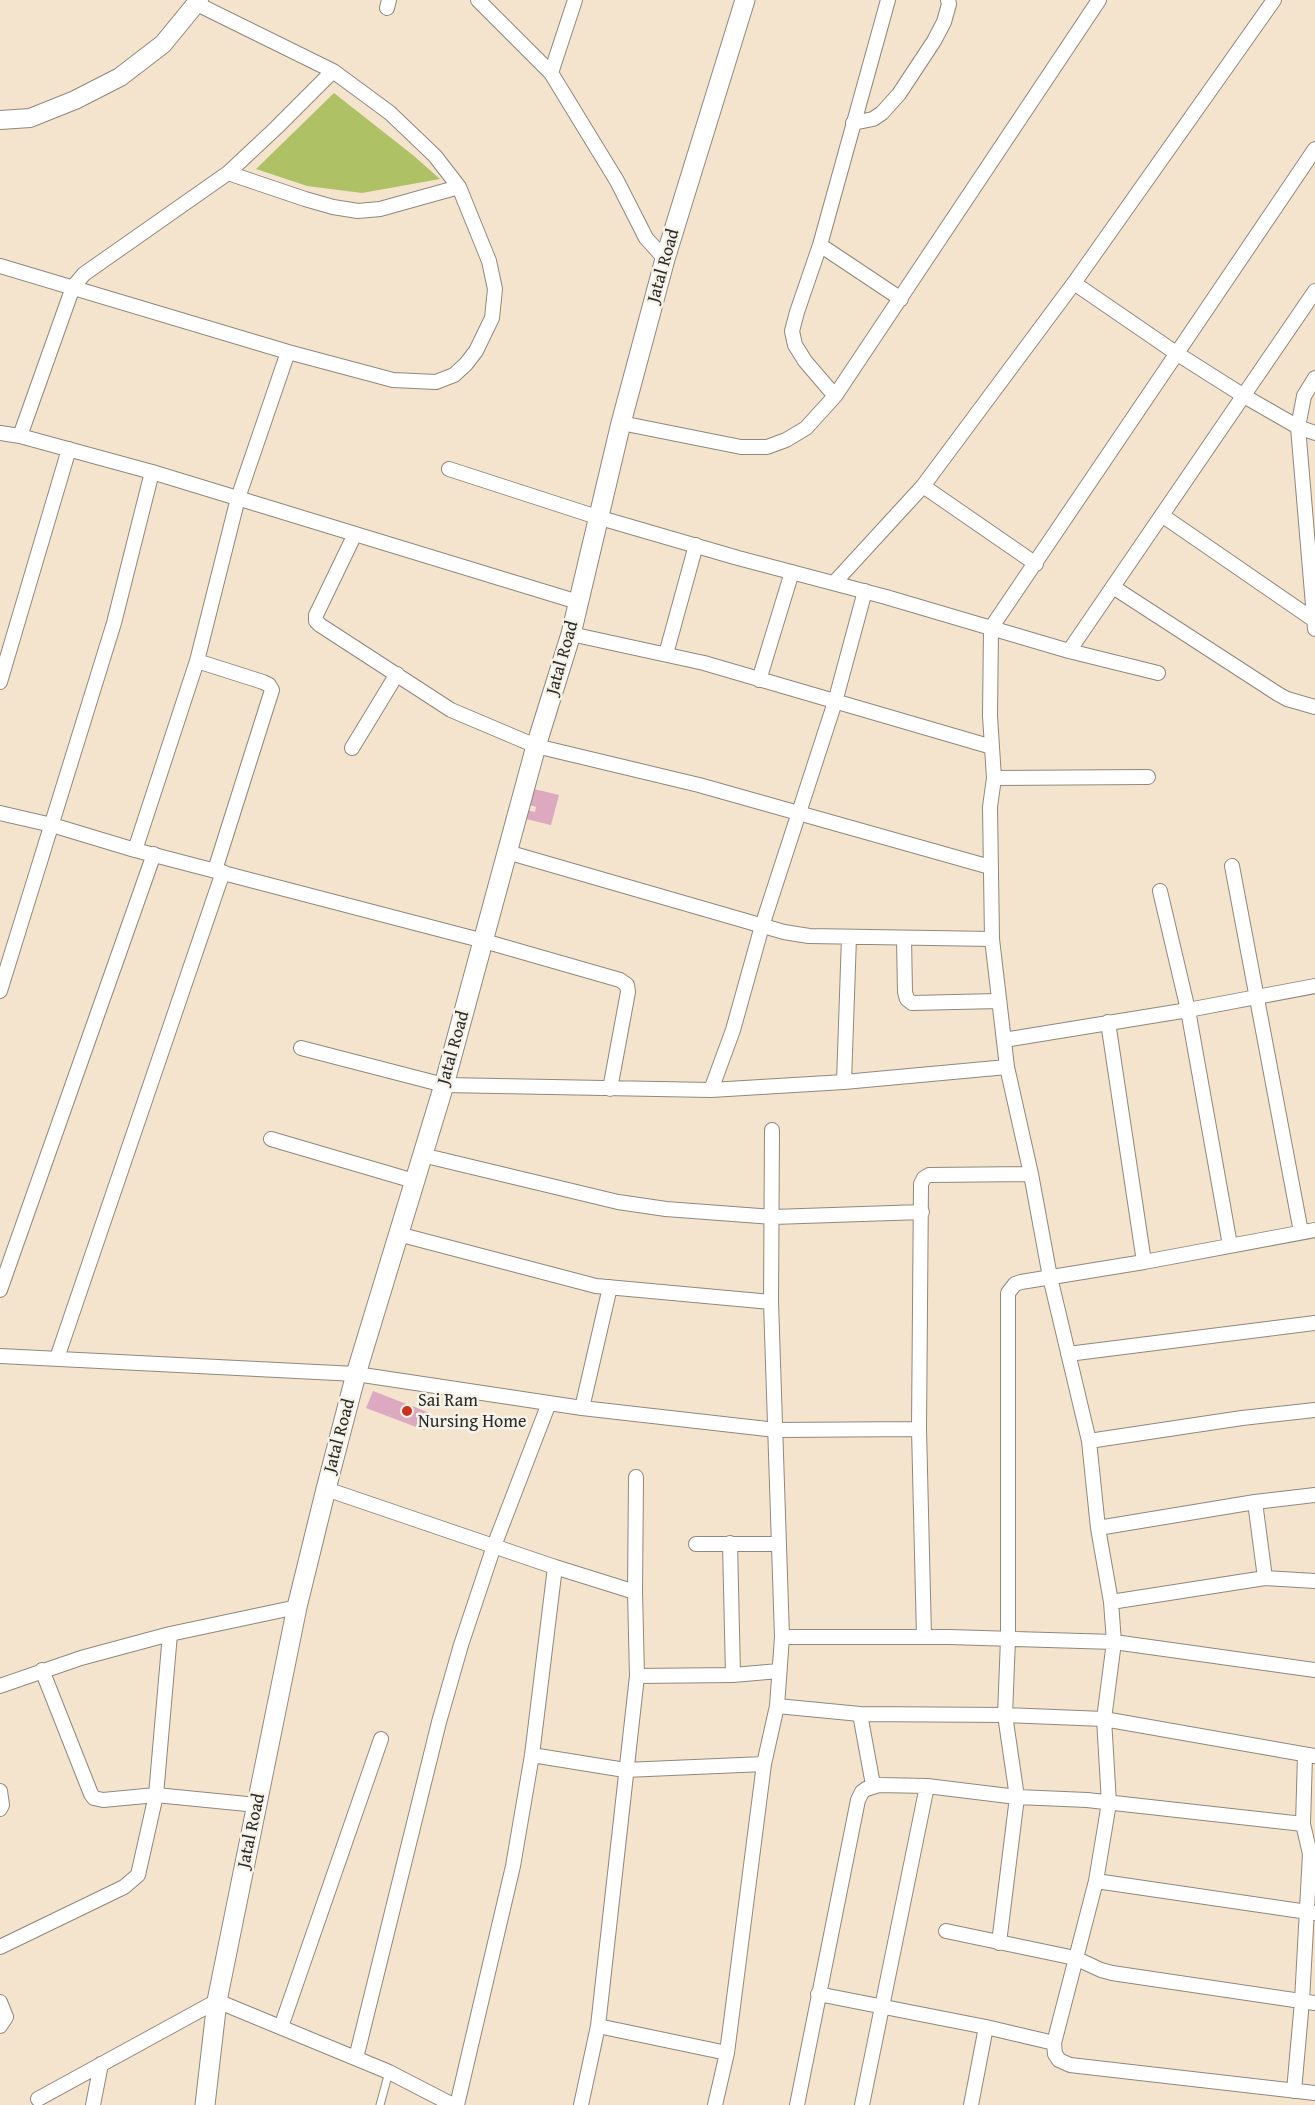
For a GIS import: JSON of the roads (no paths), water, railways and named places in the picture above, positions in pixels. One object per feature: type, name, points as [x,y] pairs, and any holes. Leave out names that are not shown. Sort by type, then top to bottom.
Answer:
[{"type":"main road","name":"Jatal Road","points":[[205,2105],[217,2001],[297,1607],[326,1489],[356,1374],[444,1086],[536,746],[570,634],[597,517],[665,259],[745,0]]},
{"type":"street","points":[[478,0],[551,73],[616,181],[646,238],[665,259]]},
{"type":"street","points":[[551,73],[575,0]]},
{"type":"street","points":[[835,396],[805,361],[795,345],[792,331],[796,312],[820,244],[888,0]]},
{"type":"street","points":[[853,123],[872,119],[882,113],[895,99],[934,41],[944,22],[949,4],[948,0]]},
{"type":"street","points":[[621,424],[741,447],[766,447],[786,440],[806,428],[835,396],[1099,0]]},
{"type":"street","points":[[834,583],[923,486],[1074,283],[1274,0]]},
{"type":"street","points":[[0,120],[30,118],[75,100],[120,77],[163,44],[198,2],[333,71],[390,113],[435,156],[459,187],[488,261],[495,289],[492,318],[476,351],[454,375],[436,382],[393,380],[288,352],[0,266]]},
{"type":"street","points":[[20,436],[73,287],[90,268],[228,173],[333,71]]},
{"type":"street","points":[[1315,149],[991,628],[994,778],[990,807],[992,939],[1007,1067],[1031,1174],[1050,1277],[1089,1441],[1098,1528],[1111,1602],[1114,1642],[1104,1719],[1109,1803],[1096,1881],[1054,2044],[1055,2054],[1064,2063],[1070,2065],[1315,2093]]},
{"type":"street","points":[[228,173],[305,200],[358,211],[380,209],[459,187]]},
{"type":"street","points":[[820,244],[901,299]]},
{"type":"street","points":[[1074,283],[1176,353],[1244,396],[1298,427],[1315,433]]},
{"type":"street","points":[[1069,652],[1315,291]]},
{"type":"street","points":[[135,850],[197,661],[238,498],[288,352]]},
{"type":"street","points":[[1315,378],[1304,396],[1298,427],[1315,625]]},
{"type":"street","points":[[0,433],[20,436],[152,472],[578,602]]},
{"type":"street","points":[[0,682],[69,449]]},
{"type":"street","points":[[449,469],[597,517],[865,591],[1069,652],[1158,673]]},
{"type":"street","points":[[0,991],[114,623],[152,472]]},
{"type":"street","points":[[923,486],[1036,564]]},
{"type":"street","points":[[1163,516],[1315,625]]},
{"type":"street","points":[[355,534],[316,615],[316,621],[451,710],[536,746],[699,785],[990,867]]},
{"type":"street","points":[[666,654],[696,545]]},
{"type":"street","points":[[759,680],[792,572]]},
{"type":"street","points":[[1113,587],[1287,700],[1315,707]]},
{"type":"street","points":[[711,1090],[733,1030],[762,926],[835,702],[865,591]]},
{"type":"street","points":[[570,634],[666,654],[992,747]]},
{"type":"street","points":[[57,1358],[219,871],[272,690],[269,685],[263,682],[197,661]]},
{"type":"street","points":[[352,748],[397,674]]},
{"type":"street","points":[[994,778],[1148,777]]},
{"type":"street","points":[[0,812],[52,825],[135,850],[484,941],[620,980],[627,984],[627,1002],[610,1089]]},
{"type":"street","points":[[507,852],[762,926],[809,936],[992,939]]},
{"type":"street","points":[[0,1290],[154,854]]},
{"type":"street","points":[[1000,1943],[1017,1797],[1005,1715],[1008,1639],[1008,1293],[1015,1284],[1308,1231],[1257,996],[1232,866]]},
{"type":"street","points":[[1160,891],[1188,1010],[1230,1245]]},
{"type":"street","points":[[844,1082],[849,937]]},
{"type":"street","points":[[904,938],[904,992],[912,1002],[1000,1001]]},
{"type":"street","points":[[1004,1040],[1188,1010],[1315,986]]},
{"type":"street","points":[[1108,1022],[1144,1262]]},
{"type":"street","points":[[301,1048],[444,1086],[711,1090],[844,1082],[1007,1067]]},
{"type":"street","points":[[715,2105],[727,2052],[764,1764],[777,1706],[782,1637],[771,1302],[773,1217],[772,1130]]},
{"type":"street","points":[[271,1139],[414,1181]]},
{"type":"street","points":[[422,1155],[618,1202],[666,1209],[773,1217],[922,1212]]},
{"type":"street","points":[[924,1637],[919,1429],[921,1184],[924,1178],[928,1176],[1031,1174]]},
{"type":"street","points":[[398,1234],[553,1276],[610,1287],[771,1302]]},
{"type":"street","points":[[582,1408],[610,1287]]},
{"type":"street","points":[[1068,1354],[1315,1323]]},
{"type":"street","points":[[0,1356],[356,1374],[582,1408],[776,1430],[919,1429]]},
{"type":"street","points":[[356,2058],[439,1722],[461,1645],[494,1546],[550,1403]]},
{"type":"street","points":[[1089,1441],[1242,1418],[1315,1410]]},
{"type":"street","points":[[581,2105],[598,2026],[625,1770],[637,1676],[634,1592],[636,1477]]},
{"type":"street","points":[[326,1489],[634,1592]]},
{"type":"street","points":[[1098,1528],[1255,1502],[1315,1495]]},
{"type":"street","points":[[1255,1502],[1265,1578]]},
{"type":"street","points":[[696,1544],[778,1544]]},
{"type":"street","points":[[730,1544],[733,1675]]},
{"type":"street","points":[[38,2099],[217,2001],[356,2058],[455,2105],[513,1866],[532,1755],[555,1567]]},
{"type":"street","points":[[1111,1602],[1265,1578],[1315,1581]]},
{"type":"street","points":[[0,1686],[42,1670],[170,1634],[297,1607]]},
{"type":"street","points":[[0,1947],[124,1887],[138,1874],[156,1795],[170,1634]]},
{"type":"street","points":[[782,1637],[924,1637],[1114,1642],[1315,1670]]},
{"type":"street","points":[[42,1670],[94,1798],[103,1800],[156,1795],[257,1805]]},
{"type":"street","points":[[637,1676],[733,1675],[779,1671]]},
{"type":"street","points":[[777,1706],[860,1714],[1005,1715],[1104,1719],[1310,1756],[1303,1824],[1312,1843],[1310,1854],[1311,1913],[1308,2002],[1294,2091]]},
{"type":"street","points":[[860,1714],[872,1785]]},
{"type":"street","points":[[281,2027],[381,1739]]},
{"type":"street","points":[[532,1755],[625,1770],[764,1764]]},
{"type":"street","points":[[796,2105],[858,1800],[862,1792],[872,1785],[927,1786],[1017,1797],[1109,1803],[1303,1824]]},
{"type":"street","points":[[862,2105],[927,1786]]},
{"type":"street","points":[[0,1791],[2,1806],[0,1809]]},
{"type":"street","points":[[1096,1881],[1311,1913]]},
{"type":"street","points":[[946,1931],[1075,1958],[1112,1973],[1308,2002]]},
{"type":"street","points":[[818,1994],[882,2005],[986,2027],[1054,2044]]},
{"type":"street","points":[[0,2002],[6,2017],[0,2026]]},
{"type":"street","points":[[598,2026],[727,2052]]},
{"type":"street","points":[[971,2105],[986,2027]]},
{"type":"street","points":[[93,2105],[101,2064]]},
{"type":"lane","points":[[380,2105],[388,2072]]},
{"type":"place","name":"Sai Ram Nursing Home","points":[[407,1411]]}]
